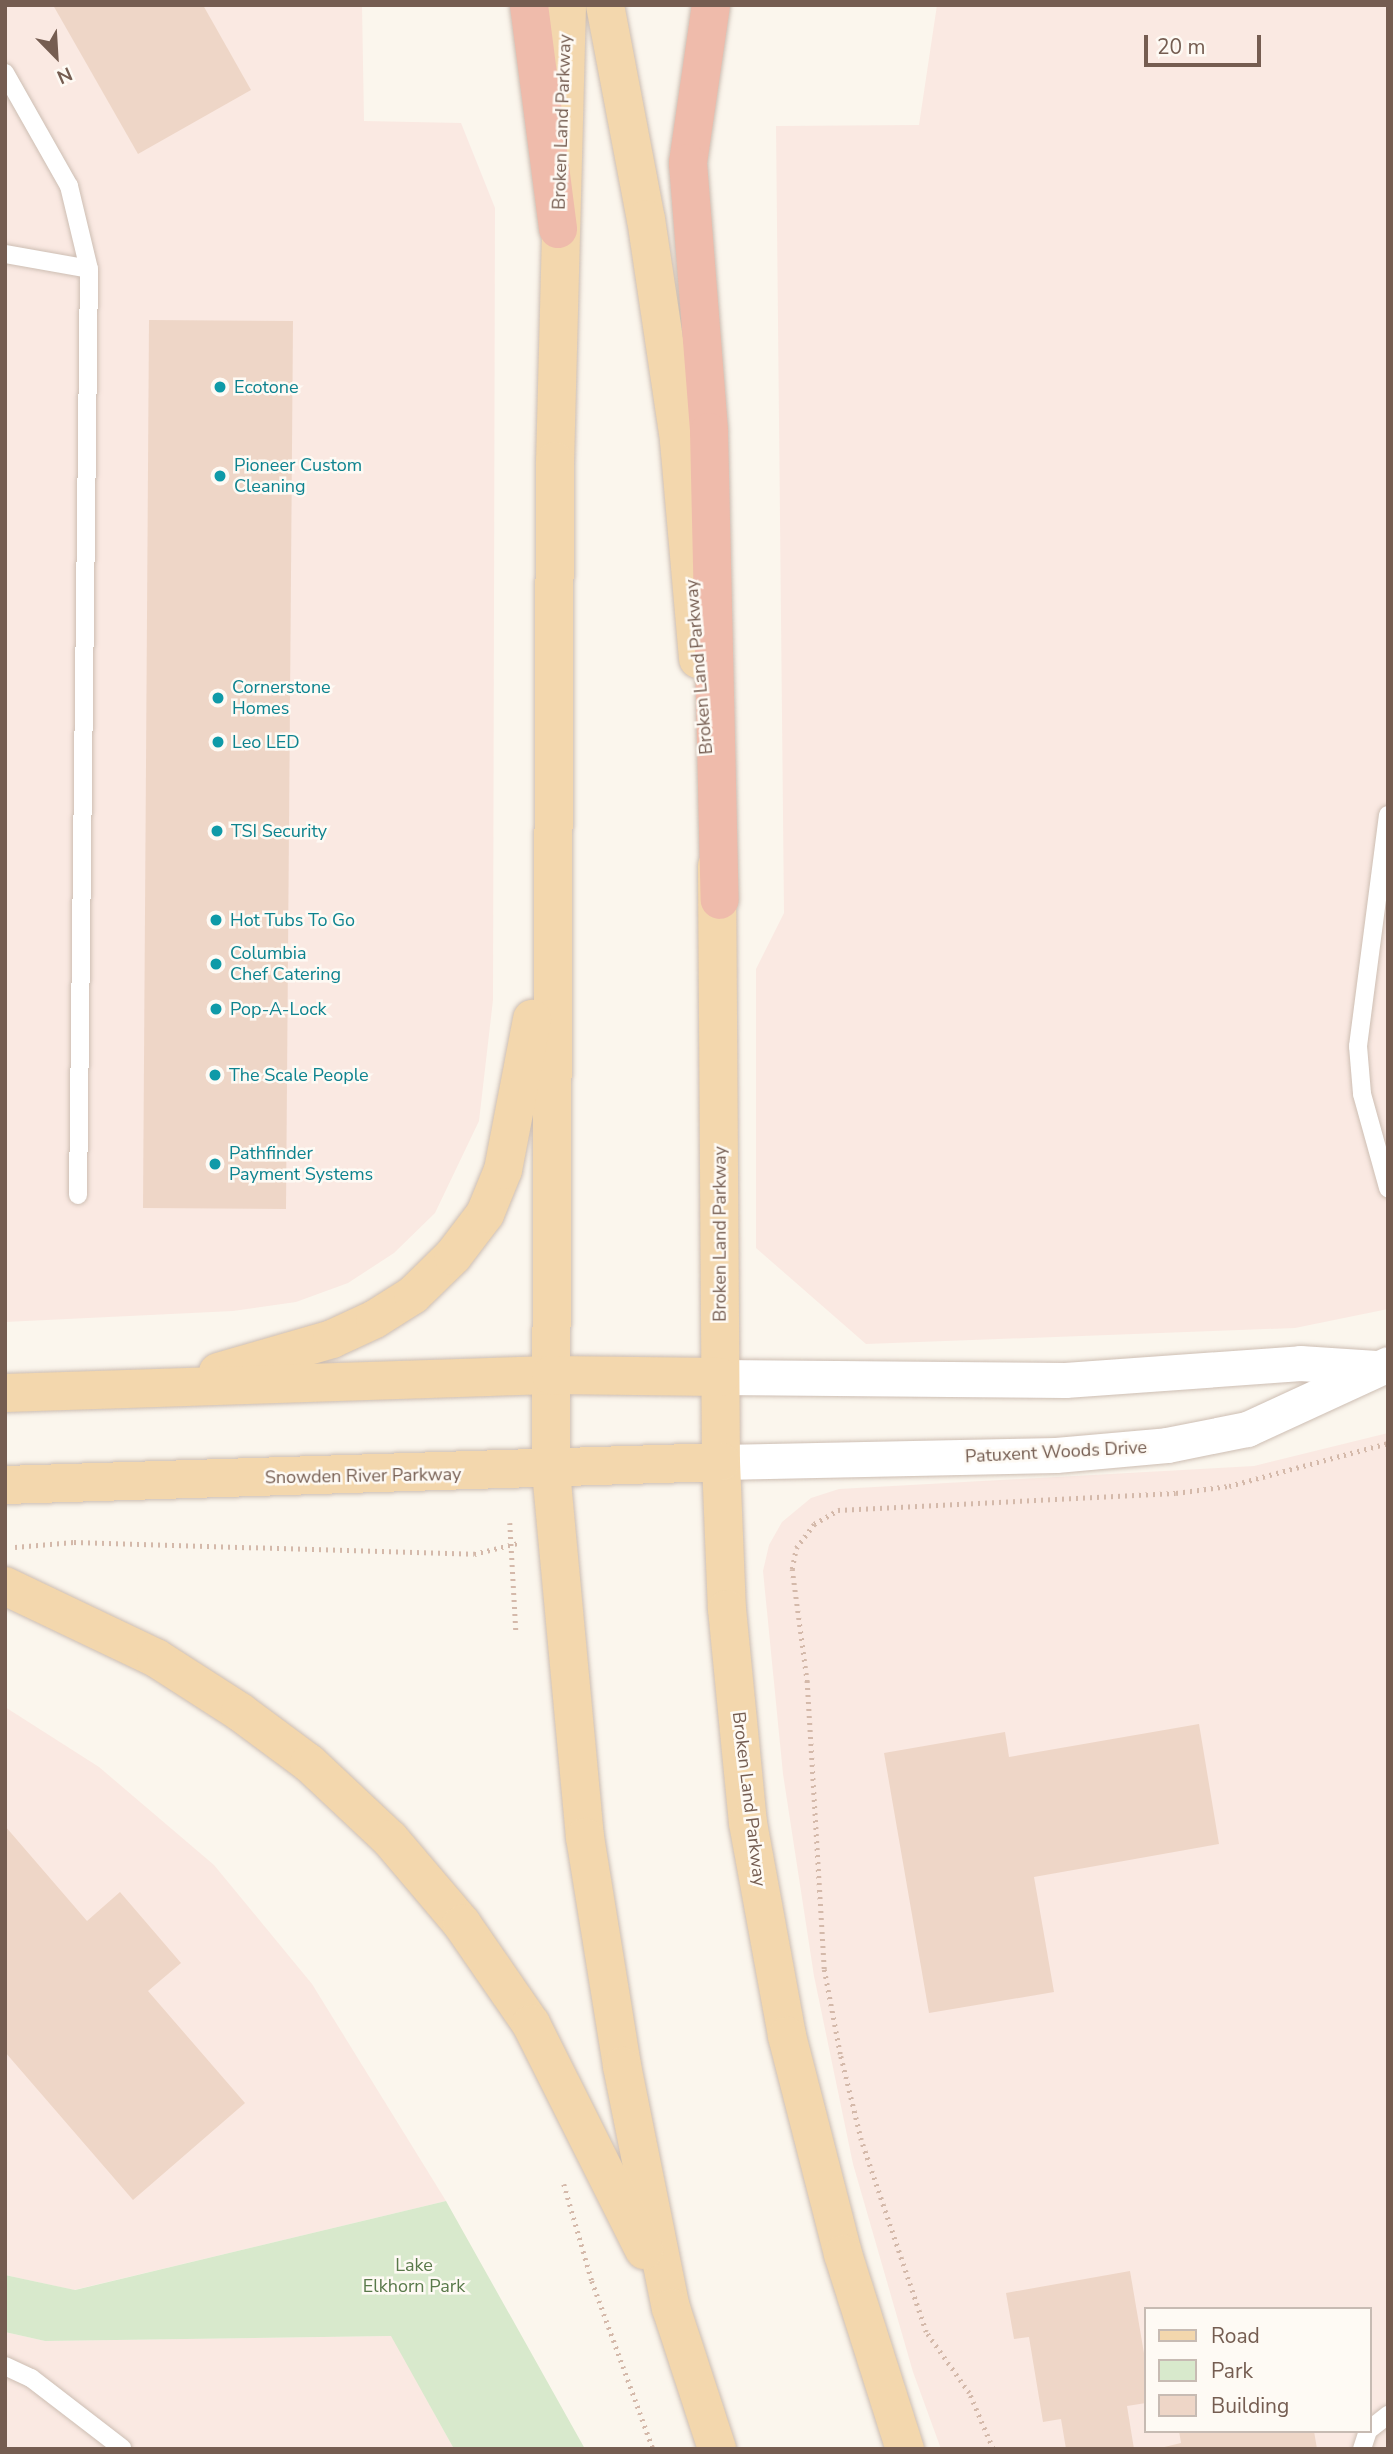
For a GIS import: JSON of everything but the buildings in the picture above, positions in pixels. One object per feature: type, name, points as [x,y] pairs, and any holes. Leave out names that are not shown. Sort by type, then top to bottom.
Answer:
[{"type":"highway","points":[[529,5],[558,229]]},
{"type":"highway","points":[[710,5],[688,163],[709,432],[720,900]]},
{"type":"main road","name":"Broken Land Parkway","points":[[567,5],[558,229],[551,903],[551,1471],[585,1837],[622,2066],[671,2308],[716,2449]]},
{"type":"main road","name":"Broken Land Parkway","points":[[605,5],[646,219],[679,441],[720,900],[721,1462],[727,1609],[748,1822],[787,2036],[843,2254],[905,2449]]},
{"type":"main road","points":[[162,1388],[332,1339],[413,1296],[453,1256],[485,1214],[503,1170],[551,903]]},
{"type":"main road","points":[[5,1393],[551,1375],[720,1377]]},
{"type":"main road","name":"Snowden River Parkway","points":[[5,1485],[551,1471],[721,1462]]},
{"type":"main road","points":[[7,1568],[229,1705],[309,1763],[390,1839],[462,1924],[531,2024],[671,2308]]},
{"type":"street","name":"Patuxent Woods Drive","points":[[720,1377],[1065,1380],[1300,1363],[1382,1366]]},
{"type":"street","name":"Patuxent Woods Drive","points":[[721,1462],[1056,1455],[1167,1445],[1247,1429],[1382,1366]]},
{"type":"lane","points":[[5,73],[69,187],[89,269],[78,1195]]},
{"type":"lane","points":[[5,254],[89,269]]},
{"type":"lane","points":[[1388,815],[1358,1046],[1362,1094],[1388,1188]]},
{"type":"lane","points":[[5,2366],[31,2378],[122,2448]]},
{"type":"lane","points":[[1372,2428],[1388,2415]]},
{"type":"path","points":[[510,1523],[516,1630]]},
{"type":"path","points":[[806,1532],[796,1548],[792,1569],[807,1682],[824,1969],[840,2054],[862,2140],[922,2321],[969,2393],[993,2449]]},
{"type":"path","points":[[7,1568],[74,1542],[474,1554],[518,1543]]},
{"type":"path","points":[[562,2175],[592,2281],[653,2449]]},
{"type":"shaded area","points":[[5,5],[362,5],[364,121],[461,123],[495,208],[493,1000],[479,1121],[435,1213],[394,1253],[348,1283],[296,1302],[233,1311],[5,1322]]},
{"type":"shaded area","points":[[937,5],[1388,5],[1388,1309],[1295,1328],[866,1344],[756,1248],[756,969],[784,913],[776,126],[919,125]]},
{"type":"shaded area","points":[[1388,1433],[1388,2449],[941,2449],[913,2372],[853,2164],[814,1976],[783,1774],[763,1571],[769,1545],[782,1522],[811,1498],[839,1489],[1254,1466]]},
{"type":"shaded area","points":[[5,1707],[99,1767],[214,1865],[312,1984],[446,2201],[74,2290],[5,2275]]},
{"type":"shaded area","points":[[5,2332],[45,2341],[392,2336],[454,2449],[5,2449]]},
{"type":"green space","name":"Lake Elkhorn Park","points":[[446,2201],[585,2449],[454,2449],[391,2336],[45,2341],[5,2332],[5,2275],[75,2290]]},
{"type":"place","name":"Ecotone","points":[[220,387]]},
{"type":"place","name":"Pioneer Custom Cleaning","points":[[220,476]]},
{"type":"place","name":"Cornerstone Homes","points":[[218,698]]},
{"type":"place","name":"Leo LED","points":[[218,742]]},
{"type":"place","name":"TSI Security","points":[[217,831]]},
{"type":"place","name":"Hot Tubs To Go","points":[[216,920]]},
{"type":"place","name":"Columbia Chef Catering","points":[[216,964]]},
{"type":"place","name":"Pop-A-Lock","points":[[216,1009]]},
{"type":"place","name":"The Scale People","points":[[215,1075]]},
{"type":"place","name":"Pathfinder Payment Systems","points":[[215,1164]]}]
